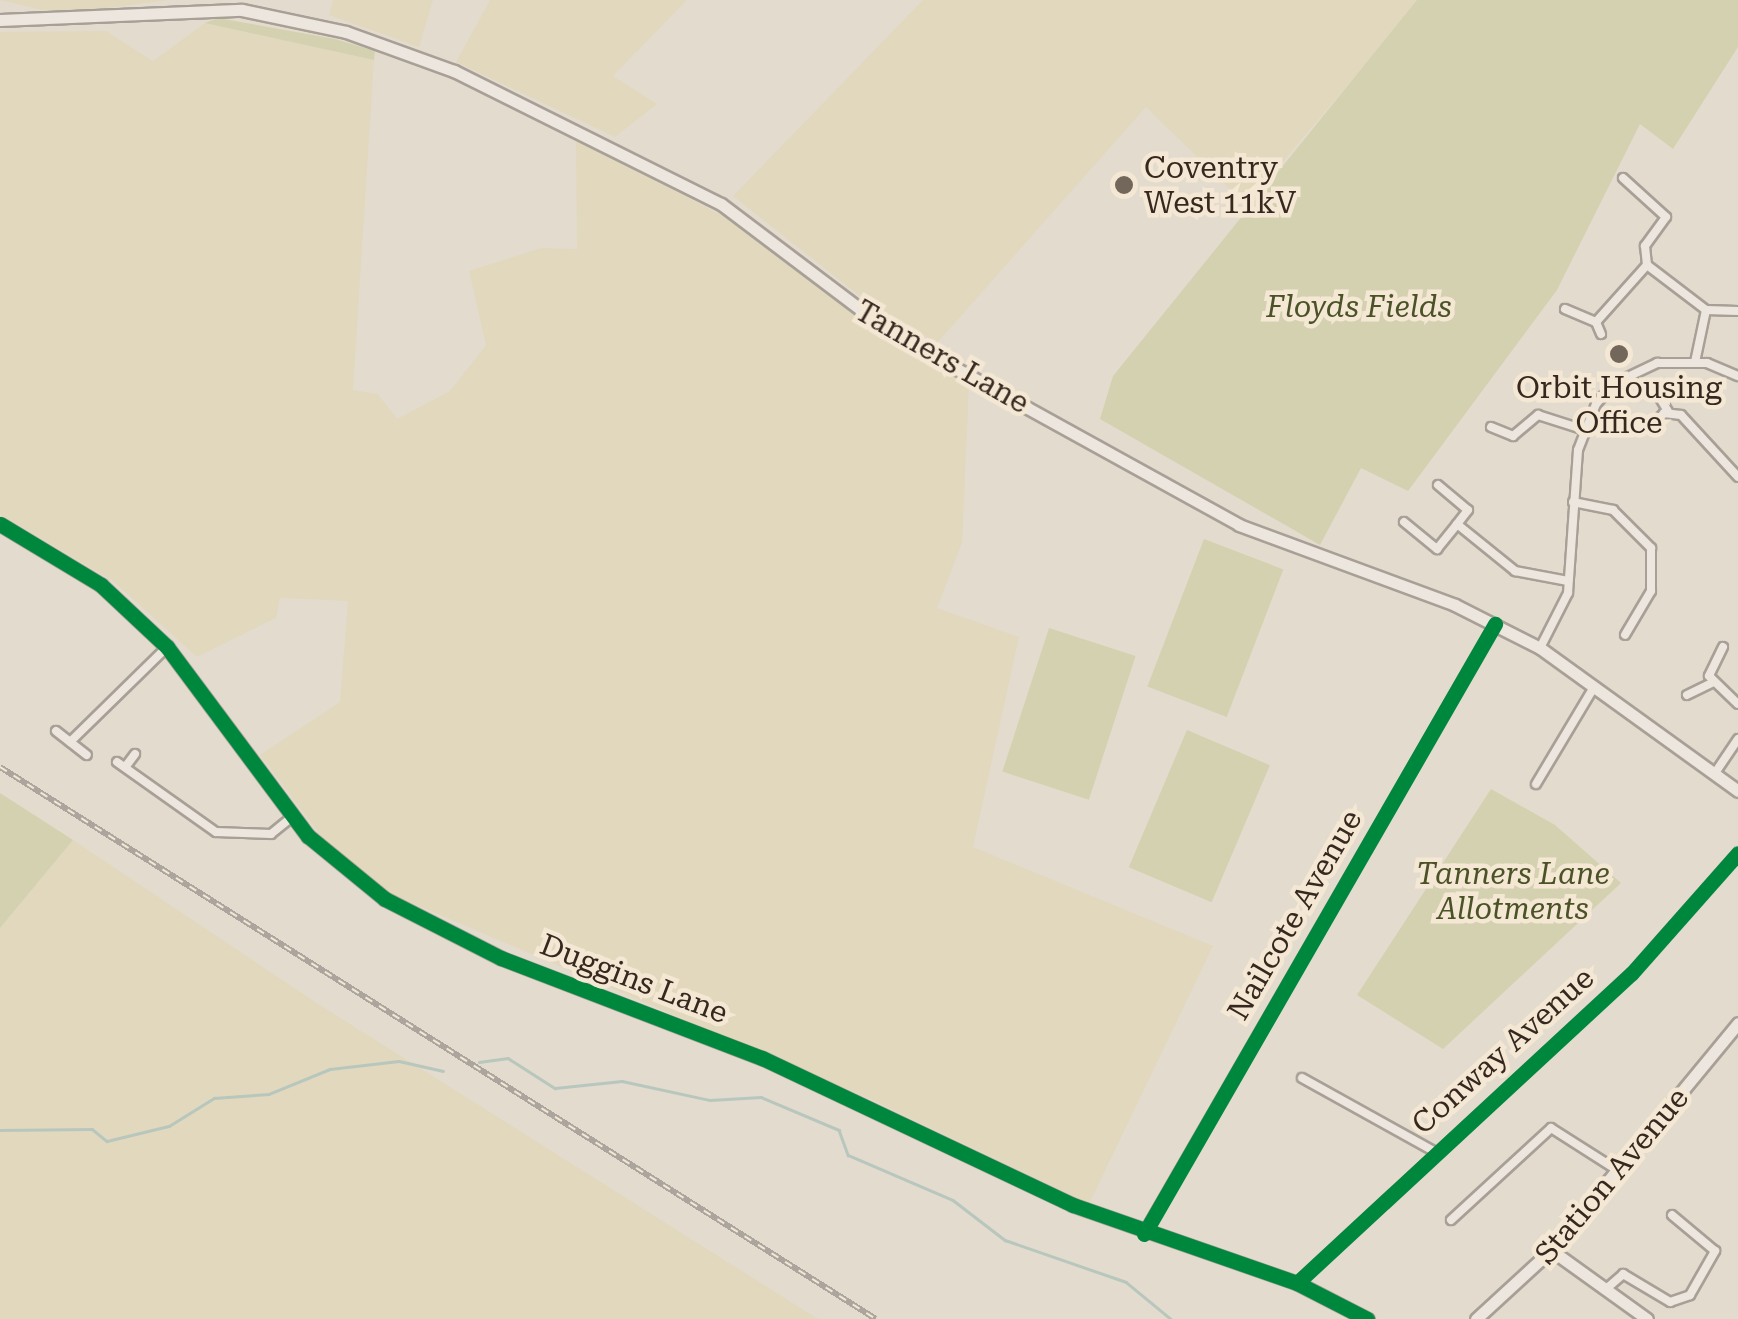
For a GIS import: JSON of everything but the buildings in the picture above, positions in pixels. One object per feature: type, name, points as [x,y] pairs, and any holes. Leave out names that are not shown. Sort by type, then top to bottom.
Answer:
[{"type":"street","name":"Tanners Lane","points":[[0,20],[70,22],[188,4],[301,21],[454,71],[721,204],[890,332],[1239,525],[1495,624],[1540,648],[1738,792]]},
{"type":"street","points":[[1623,178],[1666,216],[1645,246],[1647,266],[1706,310],[1738,311]]},
{"type":"street","points":[[1596,322],[1647,266]]},
{"type":"street","points":[[1565,309],[1596,322],[1601,334]]},
{"type":"street","points":[[1695,362],[1706,310]]},
{"type":"street","points":[[1540,648],[1568,581],[1572,502],[1582,429],[1615,383],[1657,363],[1695,362],[1738,376]]},
{"type":"street","points":[[1657,393],[1668,411],[1713,442],[1738,476]]},
{"type":"street","points":[[1652,425],[1668,411]]},
{"type":"street","points":[[1516,434],[1538,416],[1582,429]]},
{"type":"street","points":[[1491,427],[1516,434],[1523,447]]},
{"type":"street","points":[[1404,522],[1436,548],[1468,510],[1438,485]]},
{"type":"street","points":[[1572,502],[1613,510],[1651,548],[1651,591],[1627,622],[1625,634]]},
{"type":"street","name":"Duggins Lane","points":[[0,524],[100,585],[167,648],[293,816],[340,870],[438,927],[762,1058],[1144,1234],[1297,1283],[1367,1319]]},
{"type":"street","points":[[1457,524],[1514,572],[1568,581]]},
{"type":"street","points":[[1615,623],[1627,622]]},
{"type":"street","name":"Nailcote Avenue","points":[[1144,1234],[1495,624]]},
{"type":"street","points":[[1723,646],[1709,667],[1712,683],[1738,704]]},
{"type":"street","points":[[70,742],[167,648]]},
{"type":"street","points":[[1687,695],[1712,683]]},
{"type":"street","points":[[1536,784],[1594,686]]},
{"type":"street","points":[[56,732],[87,755]]},
{"type":"street","points":[[1715,774],[1738,739]]},
{"type":"street","points":[[136,754],[121,764],[216,832],[271,834],[293,816]]},
{"type":"street","name":"Conway Avenue","points":[[1297,1283],[1432,1150],[1632,973],[1738,853]]},
{"type":"street","name":"Station Avenue","points":[[1476,1319],[1552,1250],[1738,1023]]},
{"type":"street","points":[[1302,1078],[1432,1150]]},
{"type":"street","points":[[1451,1220],[1551,1128],[1620,1171]]},
{"type":"street","points":[[1606,1289],[1623,1274],[1670,1302],[1690,1295],[1716,1256],[1672,1214]]},
{"type":"street","points":[[1552,1250],[1647,1319]]},
{"type":"shaded area","points":[[0,0],[169,0],[59,14]]},
{"type":"shaded area","points":[[333,0],[433,0],[419,47],[329,15]]},
{"type":"shaded area","points":[[490,0],[687,0],[613,76],[657,104],[615,137],[456,62]]},
{"type":"shaded area","points":[[923,0],[1418,2],[1246,205],[1146,107],[937,343],[866,301],[733,196]]},
{"type":"shaded area","points":[[205,23],[374,60],[353,390],[378,394],[397,419],[450,391],[486,345],[469,271],[541,248],[577,249],[576,139],[748,229],[877,334],[969,385],[962,543],[937,608],[1019,637],[973,847],[1213,946],[1089,1204],[875,1101],[384,891],[342,864],[260,755],[340,702],[348,601],[280,598],[276,618],[197,657],[113,581],[0,514],[0,32],[106,31],[153,61]]},
{"type":"shaded area","points":[[73,840],[323,1007],[818,1319],[0,1319],[0,928]]},
{"type":"green space","name":"Floyds Fields","points":[[1417,0],[1738,0],[1738,47],[1673,149],[1640,124],[1557,290],[1408,491],[1361,468],[1320,545],[1100,419],[1113,376]]},
{"type":"green space","points":[[218,18],[335,39],[375,51],[374,60],[205,23]]},
{"type":"green space","points":[[1204,539],[1283,569],[1227,717],[1147,687]]},
{"type":"green space","points":[[1049,628],[1136,656],[1089,800],[1002,772]]},
{"type":"green space","points":[[1187,730],[1270,765],[1212,902],[1129,867]]},
{"type":"green space","name":"Tanners Lane Allotments","points":[[1491,789],[1555,825],[1621,883],[1443,1049],[1357,995]]},
{"type":"green space","points":[[0,793],[73,840],[0,928]]},
{"type":"waterway","points":[[479,1062],[508,1058],[555,1088],[622,1081],[710,1100],[761,1097],[839,1130],[848,1155],[953,1200],[1005,1240],[1126,1282],[1171,1319]]},
{"type":"waterway","points":[[0,1130],[92,1129],[107,1141],[169,1126],[214,1098],[269,1094],[330,1069],[399,1061],[443,1071]]},
{"type":"railway","points":[[0,767],[876,1319]]},
{"type":"cycle path","points":[[0,524],[101,585],[167,647],[308,836],[385,899],[501,958],[762,1058],[1073,1205],[1297,1283],[1367,1319]]},
{"type":"cycle path","points":[[1144,1234],[1495,624]]},
{"type":"cycle path","points":[[1297,1283],[1632,973],[1738,853]]},
{"type":"place","name":"Coventry West 11kV","points":[[1124,185]]},
{"type":"place","name":"Orbit Housing Office","points":[[1619,354]]}]
